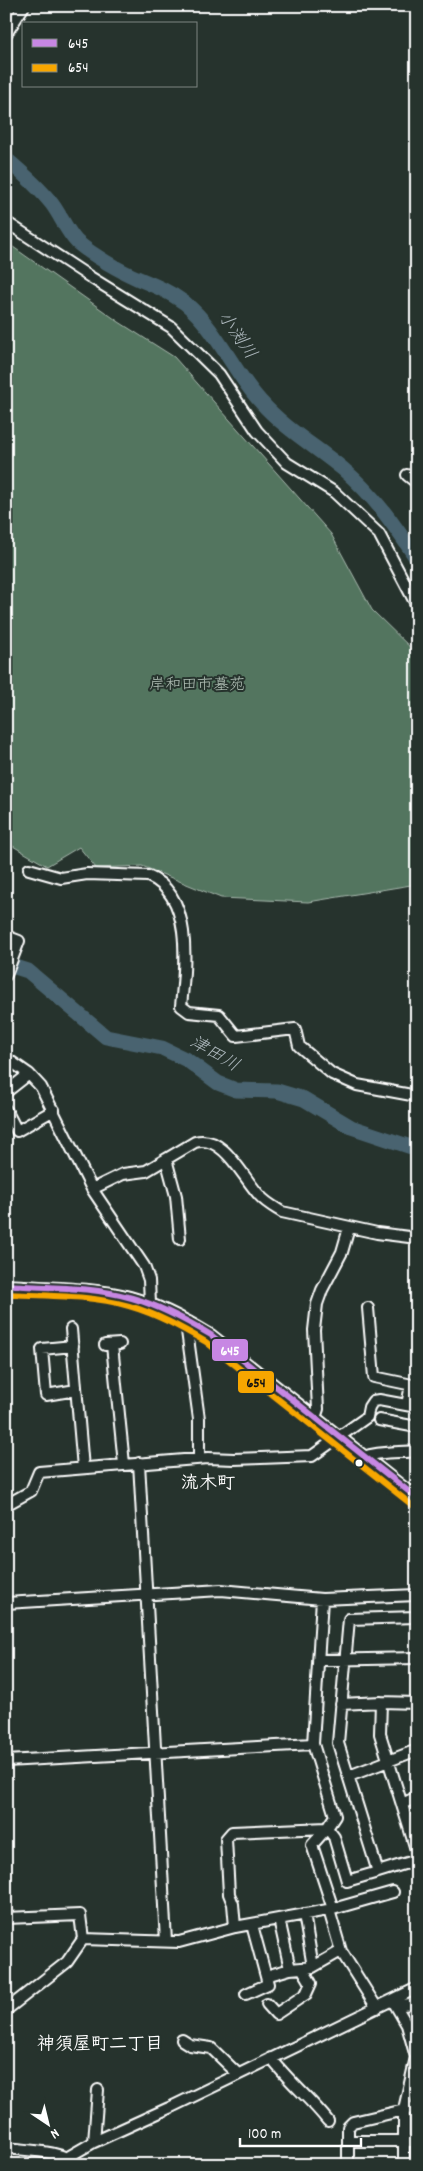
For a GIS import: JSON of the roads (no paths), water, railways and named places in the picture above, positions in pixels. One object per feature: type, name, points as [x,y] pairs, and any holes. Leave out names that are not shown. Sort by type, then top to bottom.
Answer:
[{"type":"street","points":[[6,34],[24,6]]},
{"type":"street","points":[[6,222],[90,277],[172,327],[219,374],[257,431],[287,463],[334,492],[379,534],[417,606]]},
{"type":"street","points":[[407,475],[417,482]]},
{"type":"street","points":[[29,869],[61,878],[87,874],[148,876],[156,880],[168,892],[181,921],[185,966],[181,1006],[188,1012],[219,1014],[236,1036],[295,1029],[299,1046],[332,1074],[357,1085],[417,1096]]},
{"type":"street","points":[[6,936],[19,941],[6,975]]},
{"type":"street","points":[[6,1058],[29,1074],[42,1087],[92,1189],[144,1266],[149,1280],[150,1303]]},
{"type":"street","points":[[6,1092],[29,1074]]},
{"type":"street","points":[[6,1110],[17,1131],[54,1110]]},
{"type":"street","points":[[92,1189],[123,1174],[146,1171],[195,1142],[203,1140],[213,1142],[222,1148],[245,1178],[269,1204],[290,1214],[349,1228],[417,1238]]},
{"type":"street","points":[[166,1159],[176,1196],[180,1239]]},
{"type":"street","points":[[315,1418],[318,1408],[314,1330],[317,1304],[322,1290],[342,1252],[349,1228]]},
{"type":"street","points":[[6,1284],[106,1292],[150,1303],[189,1322],[210,1334],[417,1498]]},
{"type":"street","points":[[6,1505],[31,1491],[38,1472],[199,1458],[234,1459],[312,1456],[367,1417],[373,1401],[379,1400],[412,1406],[414,1385],[374,1377],[368,1308]]},
{"type":"street","points":[[189,1322],[187,1331],[199,1419],[199,1458]]},
{"type":"street","points":[[71,1329],[83,1468]]},
{"type":"street","points":[[112,1345],[124,1464]]},
{"type":"street","points":[[72,1346],[42,1349],[46,1395],[76,1390]]},
{"type":"street","points":[[379,1420],[417,1427]]},
{"type":"street","points":[[364,1457],[378,1453],[393,1454],[416,1447]]},
{"type":"street","points":[[139,1463],[166,1941]]},
{"type":"street","points":[[6,1603],[221,1590],[322,1599],[417,1595]]},
{"type":"street","points":[[322,1599],[313,1744],[334,1816],[327,1828],[312,1845],[341,1951],[377,2008]]},
{"type":"street","points":[[378,1872],[338,1743],[349,1620],[417,1617]]},
{"type":"street","points":[[318,1660],[417,1658]]},
{"type":"street","points":[[381,1702],[380,1734],[416,1847]]},
{"type":"street","points":[[342,1704],[417,1703]]},
{"type":"street","points":[[6,1761],[313,1744]]},
{"type":"street","points":[[349,1776],[417,1750]]},
{"type":"street","points":[[402,1804],[417,1797]]},
{"type":"street","points":[[327,1828],[334,1837],[347,1881],[417,1860]]},
{"type":"street","points":[[235,1927],[233,1904],[229,1894],[226,1839],[228,1835],[232,1832],[327,1828]]},
{"type":"street","points":[[83,1938],[179,1942],[235,1927],[331,1909],[392,1892]]},
{"type":"street","points":[[267,2004],[276,2014],[306,1994],[311,1984],[307,1968],[304,1914]]},
{"type":"street","points":[[6,1918],[80,1915],[83,1938],[67,1962],[6,2010]]},
{"type":"street","points":[[279,1919],[290,1969]]},
{"type":"street","points":[[246,1994],[268,1984],[252,1925]]},
{"type":"street","points":[[266,1976],[290,1969],[307,1968],[341,1951]]},
{"type":"street","points":[[394,2004],[417,1988]]},
{"type":"street","points":[[394,2004],[407,2025],[416,2057],[404,2109],[404,2165]]},
{"type":"street","points":[[68,2157],[94,2142],[377,2008],[394,2004],[417,2004]]},
{"type":"street","points":[[182,2040],[190,2044],[212,2048],[238,2074]]},
{"type":"street","points":[[271,2058],[282,2073],[317,2107],[328,2121]]},
{"type":"street","points":[[94,2142],[98,2090]]},
{"type":"street","points":[[348,2165],[348,2127],[353,2122],[417,2107]]},
{"type":"street","points":[[348,2141],[417,2141]]},
{"type":"street","points":[[7,2145],[55,2153],[68,2157],[80,2165]]},
{"type":"water","points":[[6,1318],[9,1321],[9,1473],[6,1476]]},
{"type":"waterway","name":"小渕川","points":[[6,159],[48,199],[77,242],[90,252],[131,276],[174,296],[197,314],[261,402],[280,421],[343,469],[365,489],[417,559]]},
{"type":"waterway","name":"津田川","points":[[6,964],[28,971],[106,1037],[162,1048],[187,1060],[218,1083],[236,1090],[277,1091],[304,1099],[351,1127],[417,1149]]},
{"type":"district","name":"流木町","points":[[208,1484]]},
{"type":"district","name":"神須屋町二丁目","points":[[100,2045]]},
{"type":"park label","name":"岸和田市墓苑","points":[[197,685]]}]
